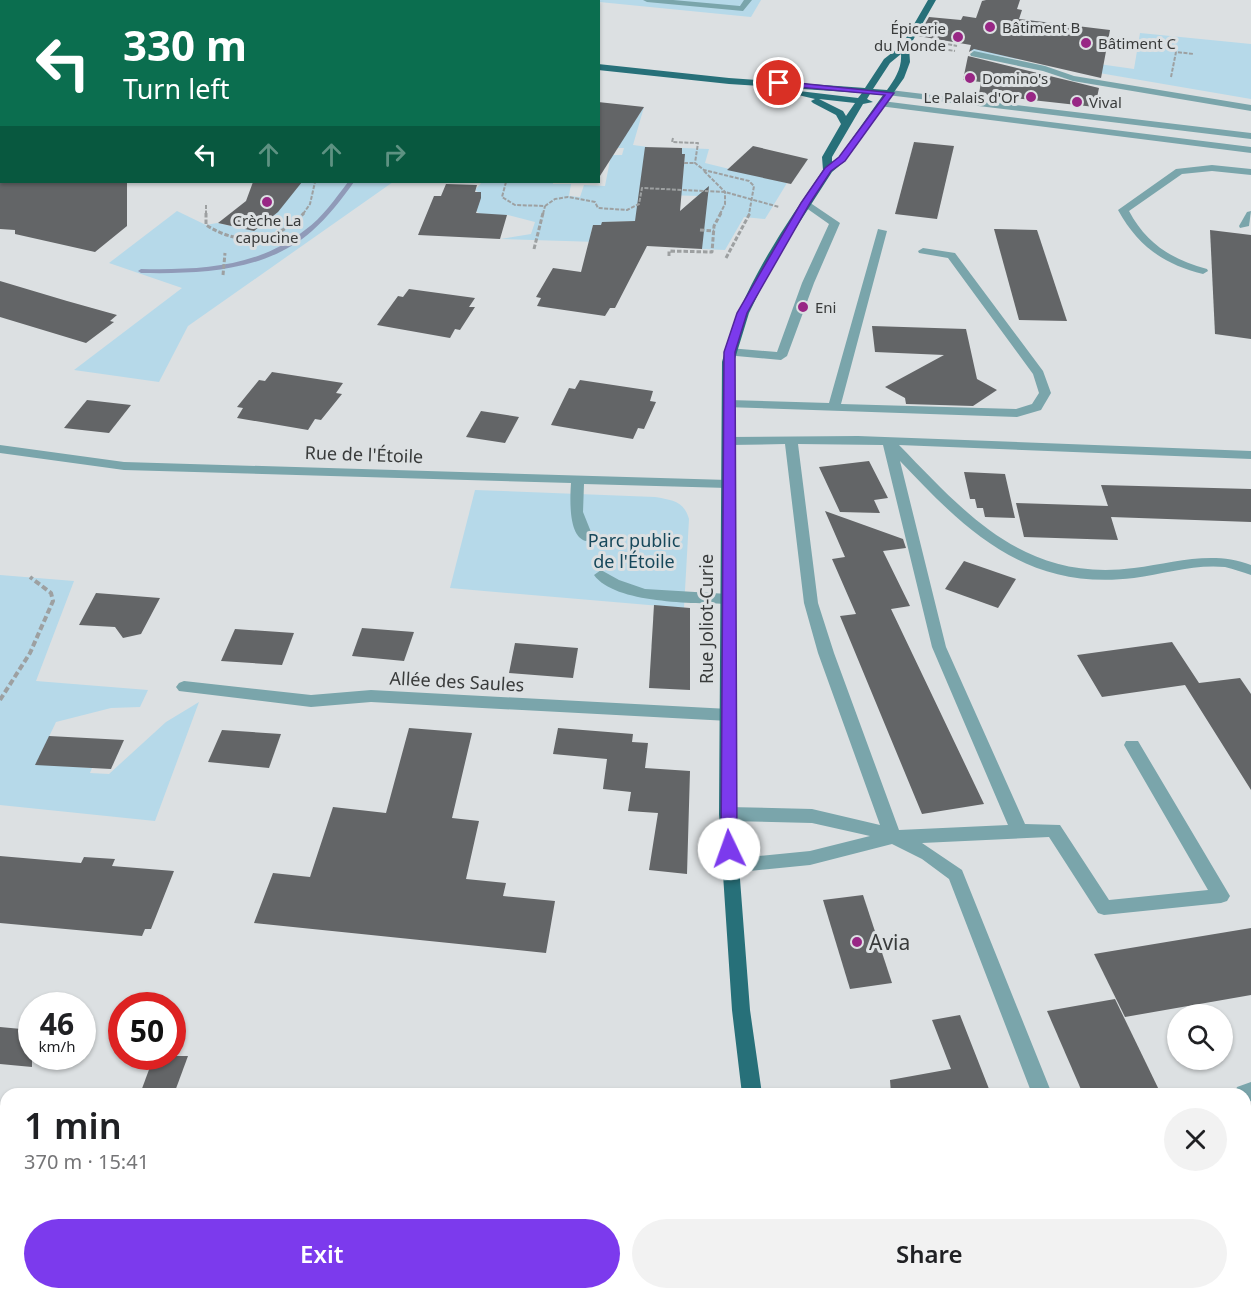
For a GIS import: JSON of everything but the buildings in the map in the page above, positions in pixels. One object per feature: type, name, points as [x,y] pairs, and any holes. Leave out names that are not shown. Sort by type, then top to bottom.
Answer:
[{"type":"main road","name":"Rue Joliot-Curie","points":[[828,170],[827,157],[860,101],[887,61],[905,47],[932,0]]},
{"type":"main road","name":"Rue Joliot-Curie","points":[[751,1088],[741,1010],[727,814],[729,352],[742,313],[803,207],[828,170],[842,159],[890,93],[906,62],[905,47]]},
{"type":"main road","points":[[600,67],[729,81],[890,93]]},
{"type":"main road","points":[[729,81],[758,90],[882,104]]},
{"type":"main road","points":[[781,92],[822,103],[840,113],[846,124]]},
{"type":"street","points":[[177,0],[193,0]]},
{"type":"street","points":[[647,0],[743,9],[748,0]]},
{"type":"street","points":[[974,54],[1045,69],[1073,78],[1251,108]]},
{"type":"street","points":[[890,93],[1251,136]]},
{"type":"street","points":[[882,104],[1251,150]]},
{"type":"street","points":[[1203,272],[1188,268],[1155,251],[1134,232],[1124,210],[1179,171],[1212,168],[1251,172]]},
{"type":"street","points":[[729,352],[781,356],[808,283],[835,223],[803,207]]},
{"type":"street","points":[[1244,226],[1251,214]]},
{"type":"street","points":[[834,407],[882,231]]},
{"type":"street","points":[[729,404],[1017,413],[1037,407],[1045,393],[1039,374],[951,255],[923,252]]},
{"type":"street","points":[[729,441],[889,442],[1251,455]]},
{"type":"street","points":[[791,442],[811,603],[826,653],[893,837]]},
{"type":"street","points":[[889,442],[955,510],[989,539],[1041,563],[1090,575],[1131,573],[1203,561],[1251,570]]},
{"type":"street","points":[[889,442],[939,647],[1019,831]]},
{"type":"street","name":"Rue de l'Étoile","points":[[0,450],[124,466],[728,484]]},
{"type":"street","points":[[578,478],[576,512],[586,537]]},
{"type":"street","points":[[601,575],[633,590],[664,595],[728,599]]},
{"type":"street","name":"Allée des Saules","points":[[184,687],[311,701],[371,696],[729,715]]},
{"type":"street","points":[[730,866],[810,858],[893,837],[1054,830],[1104,908],[1221,896],[1131,745]]},
{"type":"street","points":[[727,814],[823,818],[893,837],[940,860],[956,875],[1039,1088]]},
{"type":"path","points":[[932,41],[929,47],[974,54]]},
{"type":"path","points":[[1171,77],[1176,52],[1194,54]]},
{"type":"path","points":[[673,138],[672,142],[698,143],[695,164]]},
{"type":"path","points":[[669,256],[669,251],[712,252],[714,231],[725,204],[725,192],[704,170],[695,164],[684,163]]},
{"type":"path","points":[[704,170],[749,181],[754,186],[754,198],[749,217],[726,258]]},
{"type":"path","points":[[206,205],[206,225],[220,234],[259,241],[280,233],[301,216],[310,205],[315,183]]},
{"type":"path","points":[[506,183],[502,197],[515,205],[545,206],[555,199],[578,197],[595,202],[598,208],[627,210],[639,204],[642,188],[725,192],[803,207]]},
{"type":"path","points":[[534,249],[545,206]]},
{"type":"path","points":[[700,230],[714,231]]},
{"type":"path","points":[[223,271],[225,253]]},
{"type":"path","points":[[0,700],[30,653],[53,601],[51,593],[30,577]]},
{"type":"green space","points":[[600,0],[761,0],[751,17],[600,2]]},
{"type":"green space","points":[[1140,33],[1251,44],[1251,99],[970,51],[972,46],[1134,69]]},
{"type":"green space","points":[[644,107],[633,145],[648,147],[647,159],[682,182],[685,154],[682,154],[682,148],[709,149],[705,163],[787,183],[765,219],[744,217],[725,250],[702,249],[699,196],[665,195],[643,221],[603,222],[601,225],[593,225],[590,237],[598,238],[598,242],[500,239],[531,234],[535,222],[508,215],[482,215],[474,210],[478,192],[475,190],[481,183],[571,184],[569,196],[580,197],[584,185],[605,186],[611,155],[622,155],[624,148],[608,148],[600,120],[633,124]]},
{"type":"green space","points":[[294,183],[392,183],[188,326],[159,382],[74,370],[182,288],[109,263],[177,211],[206,225],[217,223],[254,231],[283,204]]},
{"type":"green space","name":"Parc public de l'Étoile","points":[[475,490],[655,497],[677,502],[684,508],[689,519],[684,608],[450,588]]},
{"type":"green space","points":[[0,575],[74,581],[36,681],[148,690],[140,707],[111,708],[56,722],[36,764],[92,768],[90,773],[109,774],[166,722],[199,702],[155,821],[0,805]]},
{"type":"waterway","points":[[141,271],[205,270],[233,266],[260,258],[285,247],[309,231],[350,183]]},
{"type":"place","name":"Bâtiment B","points":[[990,27]]},
{"type":"place","name":"Épicerie du Monde","points":[[958,37]]},
{"type":"place","name":"Bâtiment C","points":[[1086,43]]},
{"type":"place","name":"Domino's","points":[[970,78]]},
{"type":"place","name":"Le Palais d'Or","points":[[1031,97]]},
{"type":"place","name":"Vival","points":[[1077,102]]},
{"type":"place","name":"Crèche La capucine","points":[[267,202]]},
{"type":"place","name":"Eni","points":[[803,307]]},
{"type":"place","name":"Avia","points":[[857,942]]},
{"type":"route","points":[[729,849],[727,814],[729,352],[742,313],[806,203],[828,170],[842,159],[890,93],[779,83]]}]
